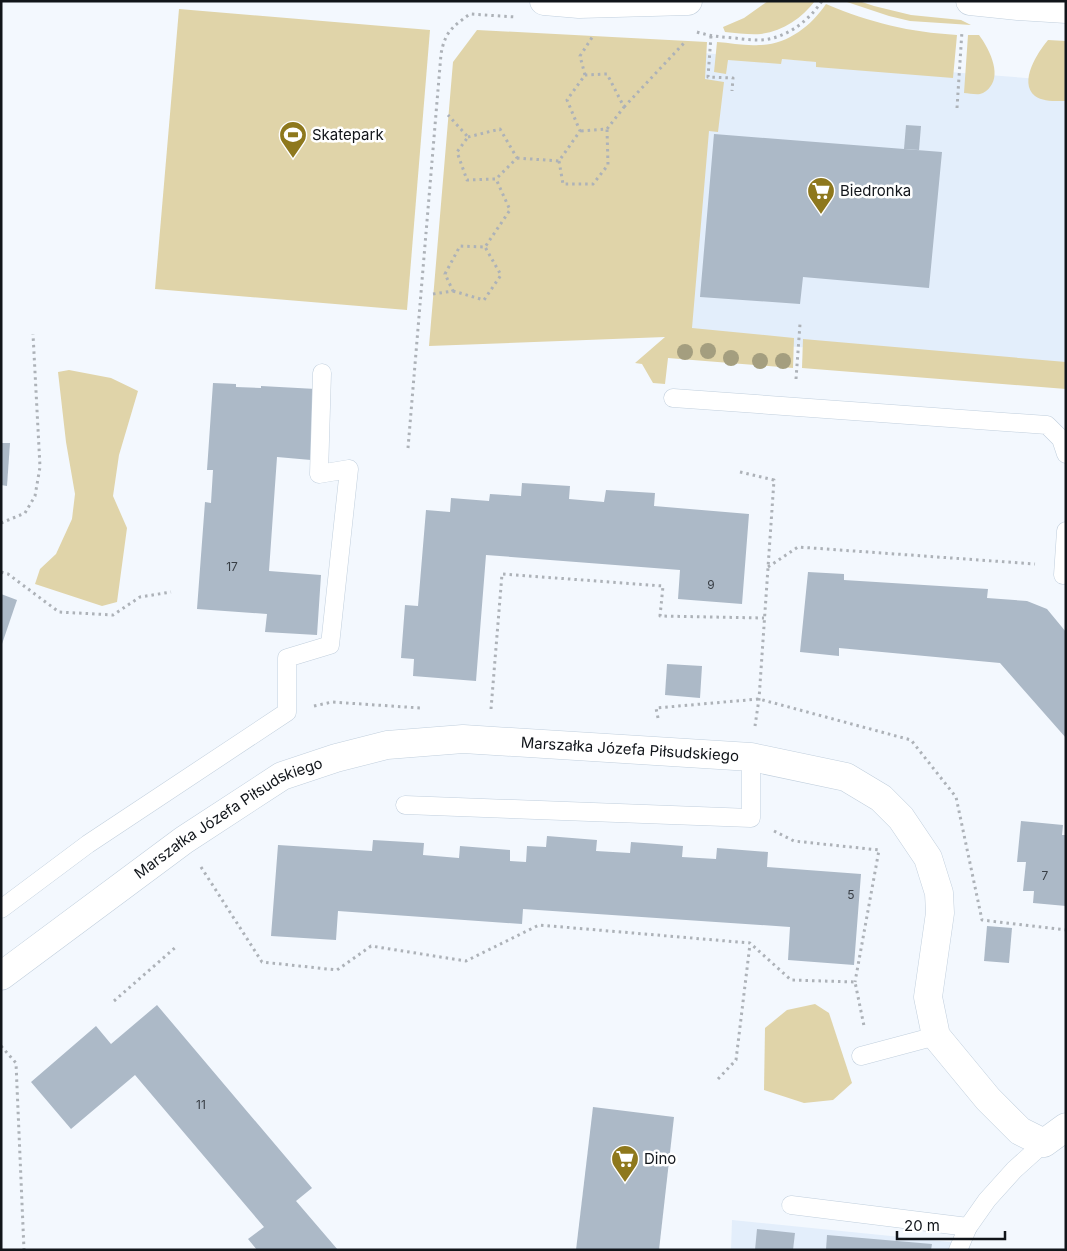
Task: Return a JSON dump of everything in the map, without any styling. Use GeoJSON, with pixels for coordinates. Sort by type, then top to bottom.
{"type":"FeatureCollection","features":[{"type":"Feature","properties":{"kind":"street"},"geometry":{"type":"LineString","coordinates":[[544,1],[579,4],[688,1]]}},
{"type":"Feature","properties":{"kind":"street"},"geometry":{"type":"LineString","coordinates":[[970,1],[1066,9]]}},
{"type":"Feature","properties":{"kind":"street","name":"Marszałka Józefa Piłsudskiego"},"geometry":{"type":"LineString","coordinates":[[1,976],[184,840],[282,776],[336,758],[387,745],[463,739],[751,756],[846,777],[881,798],[901,818],[928,858],[939,893],[940,913],[928,997],[936,1036],[988,1099],[1020,1131],[1044,1143]]}},
{"type":"Feature","properties":{"kind":"street"},"geometry":{"type":"LineString","coordinates":[[1044,1143],[1066,1127]]}},
{"type":"Feature","properties":{"kind":"lane"},"geometry":{"type":"LineString","coordinates":[[1,909],[88,844],[287,712],[287,658],[330,645],[349,469],[319,474],[322,373]]}},
{"type":"Feature","properties":{"kind":"lane"},"geometry":{"type":"LineString","coordinates":[[673,398],[1047,425],[1060,439],[1066,454]]}},
{"type":"Feature","properties":{"kind":"lane"},"geometry":{"type":"LineString","coordinates":[[1063,576],[1066,531]]}},
{"type":"Feature","properties":{"kind":"lane"},"geometry":{"type":"LineString","coordinates":[[405,805],[751,818],[751,756]]}},
{"type":"Feature","properties":{"kind":"lane"},"geometry":{"type":"LineString","coordinates":[[866,1055],[936,1036]]}},
{"type":"Feature","properties":{"kind":"lane"},"geometry":{"type":"LineString","coordinates":[[958,1250],[968,1227],[987,1200],[1014,1170],[1044,1143]]}},
{"type":"Feature","properties":{"kind":"lane"},"geometry":{"type":"LineString","coordinates":[[791,1205],[968,1227]]}},
{"type":"Feature","properties":{"kind":"path"},"geometry":{"type":"LineString","coordinates":[[696,32],[712,36],[760,40],[772,38],[795,28],[814,12],[822,2]]}},
{"type":"Feature","properties":{"kind":"path"},"geometry":{"type":"LineString","coordinates":[[408,448],[443,42],[449,31],[470,14],[516,17]]}},
{"type":"Feature","properties":{"kind":"path"},"geometry":{"type":"LineString","coordinates":[[957,108],[963,30]]}},
{"type":"Feature","properties":{"kind":"path"},"geometry":{"type":"LineString","coordinates":[[585,75],[580,56],[595,31]]}},
{"type":"Feature","properties":{"kind":"path"},"geometry":{"type":"LineString","coordinates":[[712,36],[708,77],[733,78],[732,91]]}},
{"type":"Feature","properties":{"kind":"path"},"geometry":{"type":"LineString","coordinates":[[580,131],[560,161],[563,184],[593,184],[608,165],[607,129],[624,107],[685,42]]}},
{"type":"Feature","properties":{"kind":"path"},"geometry":{"type":"LineString","coordinates":[[585,75],[607,74],[624,107]]}},
{"type":"Feature","properties":{"kind":"path"},"geometry":{"type":"LineString","coordinates":[[580,131],[567,100],[585,75]]}},
{"type":"Feature","properties":{"kind":"path"},"geometry":{"type":"LineString","coordinates":[[448,115],[468,137]]}},
{"type":"Feature","properties":{"kind":"path"},"geometry":{"type":"LineString","coordinates":[[580,131],[607,129]]}},
{"type":"Feature","properties":{"kind":"path"},"geometry":{"type":"LineString","coordinates":[[517,158],[500,130],[468,137],[457,152],[467,180],[496,179],[517,158],[560,161]]}},
{"type":"Feature","properties":{"kind":"path"},"geometry":{"type":"LineString","coordinates":[[485,248],[510,210],[496,179]]}},
{"type":"Feature","properties":{"kind":"path"},"geometry":{"type":"LineString","coordinates":[[453,291],[445,274],[460,246],[485,248]]}},
{"type":"Feature","properties":{"kind":"path"},"geometry":{"type":"LineString","coordinates":[[433,294],[453,291],[484,300],[501,275],[485,248]]}},
{"type":"Feature","properties":{"kind":"path"},"geometry":{"type":"LineString","coordinates":[[794,407],[800,324]]}},
{"type":"Feature","properties":{"kind":"path"},"geometry":{"type":"LineString","coordinates":[[1,523],[25,513],[35,496],[40,467],[33,334]]}},
{"type":"Feature","properties":{"kind":"path"},"geometry":{"type":"LineString","coordinates":[[740,472],[774,480],[759,699]]}},
{"type":"Feature","properties":{"kind":"path"},"geometry":{"type":"LineString","coordinates":[[768,568],[798,547],[1047,565],[1063,576]]}},
{"type":"Feature","properties":{"kind":"path"},"geometry":{"type":"LineString","coordinates":[[1,572],[8,574],[59,612],[113,615],[140,597],[171,592]]}},
{"type":"Feature","properties":{"kind":"path"},"geometry":{"type":"LineString","coordinates":[[491,712],[502,574],[663,586],[660,616],[764,618]]}},
{"type":"Feature","properties":{"kind":"path"},"geometry":{"type":"LineString","coordinates":[[751,818],[794,841],[879,850],[855,982],[866,1055]]}},
{"type":"Feature","properties":{"kind":"path"},"geometry":{"type":"LineString","coordinates":[[184,840],[262,962],[337,970],[371,946],[466,961],[539,925],[750,943],[791,980],[855,982]]}},
{"type":"Feature","properties":{"kind":"path"},"geometry":{"type":"LineString","coordinates":[[718,1079],[736,1060],[750,943]]}},
{"type":"Feature","properties":{"kind":"path"},"geometry":{"type":"LineString","coordinates":[[114,1001],[177,946]]}},
{"type":"Feature","properties":{"kind":"path"},"geometry":{"type":"LineString","coordinates":[[1,1046],[16,1063],[24,1250]]}},
{"type":"Feature","properties":{"kind":"shaded area"},"geometry":{"type":"Polygon","coordinates":[[[768,1],[815,1],[798,18],[777,30],[761,34],[725,32],[723,27],[744,18],[768,1]]]}},
{"type":"Feature","properties":{"kind":"shaded area"},"geometry":{"type":"Polygon","coordinates":[[[844,1],[859,1],[911,15],[961,20],[971,25],[910,21],[844,1]]]}},
{"type":"Feature","properties":{"kind":"shaded area"},"geometry":{"type":"Polygon","coordinates":[[[826,4],[890,26],[923,32],[957,35],[953,78],[816,67],[816,62],[782,59],[781,64],[728,60],[726,74],[714,72],[717,42],[754,45],[779,42],[806,27],[826,4]]]}},
{"type":"Feature","properties":{"kind":"shaded area","name":"Skatepark"},"geometry":{"type":"Polygon","coordinates":[[[179,9],[430,30],[407,310],[155,289],[179,9]]]}},
{"type":"Feature","properties":{"kind":"shaded area"},"geometry":{"type":"Polygon","coordinates":[[[477,30],[707,42],[705,79],[724,82],[718,132],[709,131],[692,328],[794,338],[793,368],[668,358],[665,384],[653,383],[642,364],[635,363],[665,337],[429,346],[453,62],[477,30]]]}},
{"type":"Feature","properties":{"kind":"shaded area"},"geometry":{"type":"Polygon","coordinates":[[[968,35],[979,35],[990,53],[994,68],[995,75],[993,81],[988,89],[980,94],[964,93],[968,35]]]}},
{"type":"Feature","properties":{"kind":"shaded area"},"geometry":{"type":"Polygon","coordinates":[[[1048,40],[1066,41],[1066,101],[1042,99],[1035,96],[1030,90],[1028,83],[1031,67],[1048,40]]]}},
{"type":"Feature","properties":{"kind":"shaded area"},"geometry":{"type":"Polygon","coordinates":[[[690,52],[1066,81],[1066,367],[666,337],[690,52]]]}},
{"type":"Feature","properties":{"kind":"shaded area"},"geometry":{"type":"Polygon","coordinates":[[[803,339],[1066,362],[1066,389],[802,368],[803,339]]]}},
{"type":"Feature","properties":{"kind":"shaded area"},"geometry":{"type":"Polygon","coordinates":[[[69,370],[111,378],[138,391],[119,455],[113,496],[127,528],[117,602],[102,606],[35,584],[40,569],[56,554],[72,519],[75,494],[66,442],[58,372],[69,370]]]}},
{"type":"Feature","properties":{"kind":"shaded area"},"geometry":{"type":"Polygon","coordinates":[[[815,1004],[829,1013],[852,1083],[833,1100],[804,1103],[764,1090],[765,1028],[787,1010],[815,1004]]]}},
{"type":"Feature","properties":{"kind":"shaded area"},"geometry":{"type":"Polygon","coordinates":[[[732,1220],[970,1244],[970,1250],[731,1250],[732,1220]]]}},
{"type":"Feature","properties":{"kind":"building"},"geometry":{"type":"Polygon","coordinates":[[[906,125],[921,126],[919,150],[904,149],[906,125]]]}},
{"type":"Feature","properties":{"kind":"building","name":"Biedronka"},"geometry":{"type":"Polygon","coordinates":[[[714,134],[942,152],[929,288],[803,277],[800,304],[700,297],[714,134]]]}},
{"type":"Feature","properties":{"kind":"building"},"geometry":{"type":"Polygon","coordinates":[[[213,383],[236,384],[236,387],[261,388],[261,386],[316,389],[311,460],[277,457],[269,571],[321,575],[317,635],[265,632],[267,614],[197,609],[205,502],[211,503],[213,470],[207,470],[213,383]]]}},
{"type":"Feature","properties":{"kind":"building"},"geometry":{"type":"Polygon","coordinates":[[[1,443],[10,443],[7,486],[1,485],[1,443]]]}},
{"type":"Feature","properties":{"kind":"building"},"geometry":{"type":"Polygon","coordinates":[[[522,483],[570,486],[569,499],[604,502],[606,490],[655,493],[654,506],[749,514],[742,604],[678,599],[680,570],[486,555],[476,681],[413,676],[414,659],[401,658],[405,605],[418,606],[426,510],[450,512],[451,498],[489,501],[490,494],[521,496],[522,483]]]}},
{"type":"Feature","properties":{"kind":"building"},"geometry":{"type":"Polygon","coordinates":[[[808,572],[844,574],[844,580],[988,589],[987,598],[1027,601],[1047,609],[1066,632],[1066,738],[1000,663],[839,648],[839,656],[800,652],[808,572]]]}},
{"type":"Feature","properties":{"kind":"building"},"geometry":{"type":"Polygon","coordinates":[[[1,594],[17,600],[2,644],[1,644],[1,594]]]}},
{"type":"Feature","properties":{"kind":"building"},"geometry":{"type":"Polygon","coordinates":[[[667,664],[702,666],[700,698],[665,695],[667,664]]]}},
{"type":"Feature","properties":{"kind":"building"},"geometry":{"type":"Polygon","coordinates":[[[1021,821],[1063,825],[1062,835],[1066,835],[1066,906],[1033,903],[1034,891],[1023,891],[1026,862],[1017,862],[1021,821]]]}},
{"type":"Feature","properties":{"kind":"building"},"geometry":{"type":"Polygon","coordinates":[[[547,836],[597,840],[596,851],[630,853],[631,842],[683,846],[682,857],[716,859],[717,848],[768,852],[767,867],[861,874],[854,965],[788,960],[790,927],[523,909],[522,924],[338,911],[336,940],[271,936],[278,845],[372,851],[373,840],[424,843],[423,855],[459,858],[460,846],[510,850],[510,861],[526,862],[527,846],[546,847],[547,836]]]}},
{"type":"Feature","properties":{"kind":"building"},"geometry":{"type":"Polygon","coordinates":[[[987,926],[1012,928],[1009,963],[984,961],[987,926]]]}},
{"type":"Feature","properties":{"kind":"building"},"geometry":{"type":"Polygon","coordinates":[[[157,1005],[312,1188],[296,1201],[338,1250],[257,1250],[248,1239],[264,1227],[135,1075],[71,1129],[31,1082],[96,1026],[111,1044],[157,1005]]]}},
{"type":"Feature","properties":{"kind":"building","name":"Dino"},"geometry":{"type":"Polygon","coordinates":[[[593,1107],[674,1117],[659,1250],[576,1250],[593,1107]]]}},
{"type":"Feature","properties":{"kind":"building"},"geometry":{"type":"Polygon","coordinates":[[[757,1229],[795,1233],[793,1250],[755,1250],[757,1229]]]}},
{"type":"Feature","properties":{"kind":"building"},"geometry":{"type":"Polygon","coordinates":[[[827,1235],[932,1244],[931,1250],[826,1250],[827,1235]]]}},
{"type":"Feature","properties":{"kind":"place","name":"Skatepark"},"geometry":{"type":"Point","coordinates":[293,159]}},
{"type":"Feature","properties":{"kind":"place","name":"Biedronka"},"geometry":{"type":"Point","coordinates":[821,215]}},
{"type":"Feature","properties":{"kind":"place","name":"Dino"},"geometry":{"type":"Point","coordinates":[625,1183]}}]}
